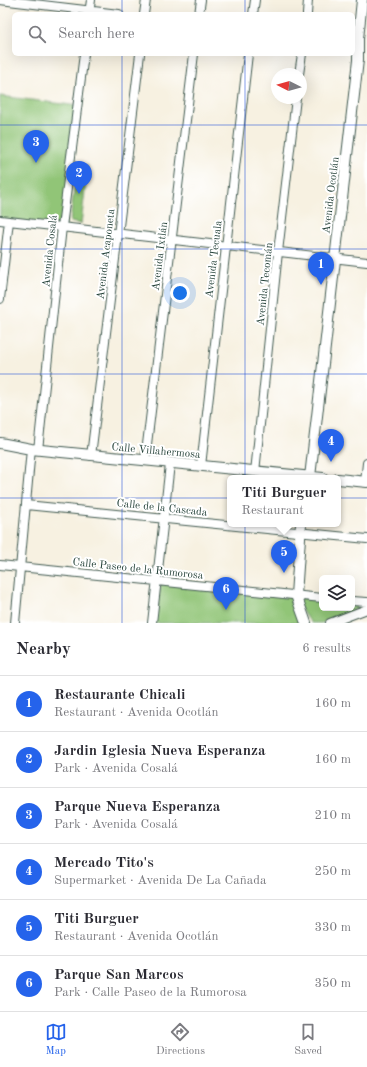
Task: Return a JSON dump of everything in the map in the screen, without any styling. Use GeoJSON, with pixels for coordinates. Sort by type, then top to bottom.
{"type":"FeatureCollection","features":[{"type":"Feature","properties":{"kind":"main road","name":"Avenida Ocotlán"},"geometry":{"type":"LineString","coordinates":[[308,475],[358,60],[358,39],[362,0]]}},
{"type":"Feature","properties":{"kind":"main road","name":"Avenida Ocotlán"},"geometry":{"type":"LineString","coordinates":[[358,39],[367,14]]}},
{"type":"Feature","properties":{"kind":"main road","name":"Calle Villahermosa"},"geometry":{"type":"LineString","coordinates":[[0,442],[34,450],[287,475]]}},
{"type":"Feature","properties":{"kind":"main road"},"geometry":{"type":"LineString","coordinates":[[341,479],[366,482]]}},
{"type":"Feature","properties":{"kind":"main road"},"geometry":{"type":"LineString","coordinates":[[300,528],[296,595],[306,623]]}},
{"type":"Feature","properties":{"kind":"street"},"geometry":{"type":"LineString","coordinates":[[0,0],[36,2],[89,12],[91,0]]}},
{"type":"Feature","properties":{"kind":"street"},"geometry":{"type":"LineString","coordinates":[[144,12],[146,0]]}},
{"type":"Feature","properties":{"kind":"street"},"geometry":{"type":"LineString","coordinates":[[199,12],[200,0]]}},
{"type":"Feature","properties":{"kind":"street"},"geometry":{"type":"LineString","coordinates":[[253,12],[255,0]]}},
{"type":"Feature","properties":{"kind":"street"},"geometry":{"type":"LineString","coordinates":[[306,12],[308,0]]}},
{"type":"Feature","properties":{"kind":"street","name":"Avenida Cosalá"},"geometry":{"type":"LineString","coordinates":[[15,623],[26,504],[84,56]]}},
{"type":"Feature","properties":{"kind":"street","name":"Avenida Acaponeta"},"geometry":{"type":"LineString","coordinates":[[91,456],[140,56]]}},
{"type":"Feature","properties":{"kind":"street","name":"Avenida Ixtlán"},"geometry":{"type":"LineString","coordinates":[[145,461],[194,56]]}},
{"type":"Feature","properties":{"kind":"street","name":"Avenida Tecuala"},"geometry":{"type":"LineString","coordinates":[[201,466],[248,56]]}},
{"type":"Feature","properties":{"kind":"street"},"geometry":{"type":"LineString","coordinates":[[300,68],[302,56]]}},
{"type":"Feature","properties":{"kind":"street","name":"Avenida Tecomán"},"geometry":{"type":"LineString","coordinates":[[255,472],[295,104]]}},
{"type":"Feature","properties":{"kind":"street"},"geometry":{"type":"LineString","coordinates":[[0,220],[119,232],[367,262]]}},
{"type":"Feature","properties":{"kind":"street"},"geometry":{"type":"LineString","coordinates":[[0,299],[9,221]]}},
{"type":"Feature","properties":{"kind":"street"},"geometry":{"type":"LineString","coordinates":[[366,482],[367,463]]}},
{"type":"Feature","properties":{"kind":"street"},"geometry":{"type":"LineString","coordinates":[[152,623],[170,464]]}},
{"type":"Feature","properties":{"kind":"street","name":"Calle de la Cascada"},"geometry":{"type":"LineString","coordinates":[[26,504],[164,518],[227,523]]}},
{"type":"Feature","properties":{"kind":"street","name":"Calle de la Cascada"},"geometry":{"type":"LineString","coordinates":[[286,527],[367,539]]}},
{"type":"Feature","properties":{"kind":"street","name":"Calle Paseo de la Rumorosa"},"geometry":{"type":"LineString","coordinates":[[0,565],[319,598]]}},
{"type":"Feature","properties":{"kind":"street"},"geometry":{"type":"LineString","coordinates":[[355,601],[367,602]]}},
{"type":"Feature","properties":{"kind":"street"},"geometry":{"type":"LineString","coordinates":[[330,623],[367,609]]}},
{"type":"Feature","properties":{"kind":"green space"},"geometry":{"type":"Polygon","coordinates":[[[0,96],[79,106],[65,227],[0,221],[0,96]]]}},
{"type":"Feature","properties":{"kind":"green space"},"geometry":{"type":"Polygon","coordinates":[[[77,166],[88,166],[81,224],[70,222],[77,166]]]}},
{"type":"Feature","properties":{"kind":"green space"},"geometry":{"type":"Polygon","coordinates":[[[161,583],[319,599],[319,611],[352,611],[322,623],[311,623],[292,597],[301,623],[154,623],[161,583]]]}},
{"type":"Feature","properties":{"kind":"green space"},"geometry":{"type":"Polygon","coordinates":[[[355,604],[365,606],[355,610],[355,604]]]}},
{"type":"Feature","properties":{"kind":"place","name":"Parque Nueva Esperanza"},"geometry":{"type":"Point","coordinates":[36,163]}},
{"type":"Feature","properties":{"kind":"place","name":"Jardin Iglesia Nueva Esperanza"},"geometry":{"type":"Point","coordinates":[79,194]}},
{"type":"Feature","properties":{"kind":"place","name":"Restaurante Chicali"},"geometry":{"type":"Point","coordinates":[321,285]}},
{"type":"Feature","properties":{"kind":"place","name":"Mercado Tito's"},"geometry":{"type":"Point","coordinates":[331,462]}},
{"type":"Feature","properties":{"kind":"place","name":"Titi Burguer"},"geometry":{"type":"Point","coordinates":[284,573]}},
{"type":"Feature","properties":{"kind":"place","name":"Parque San Marcos"},"geometry":{"type":"Point","coordinates":[226,610]}}]}
